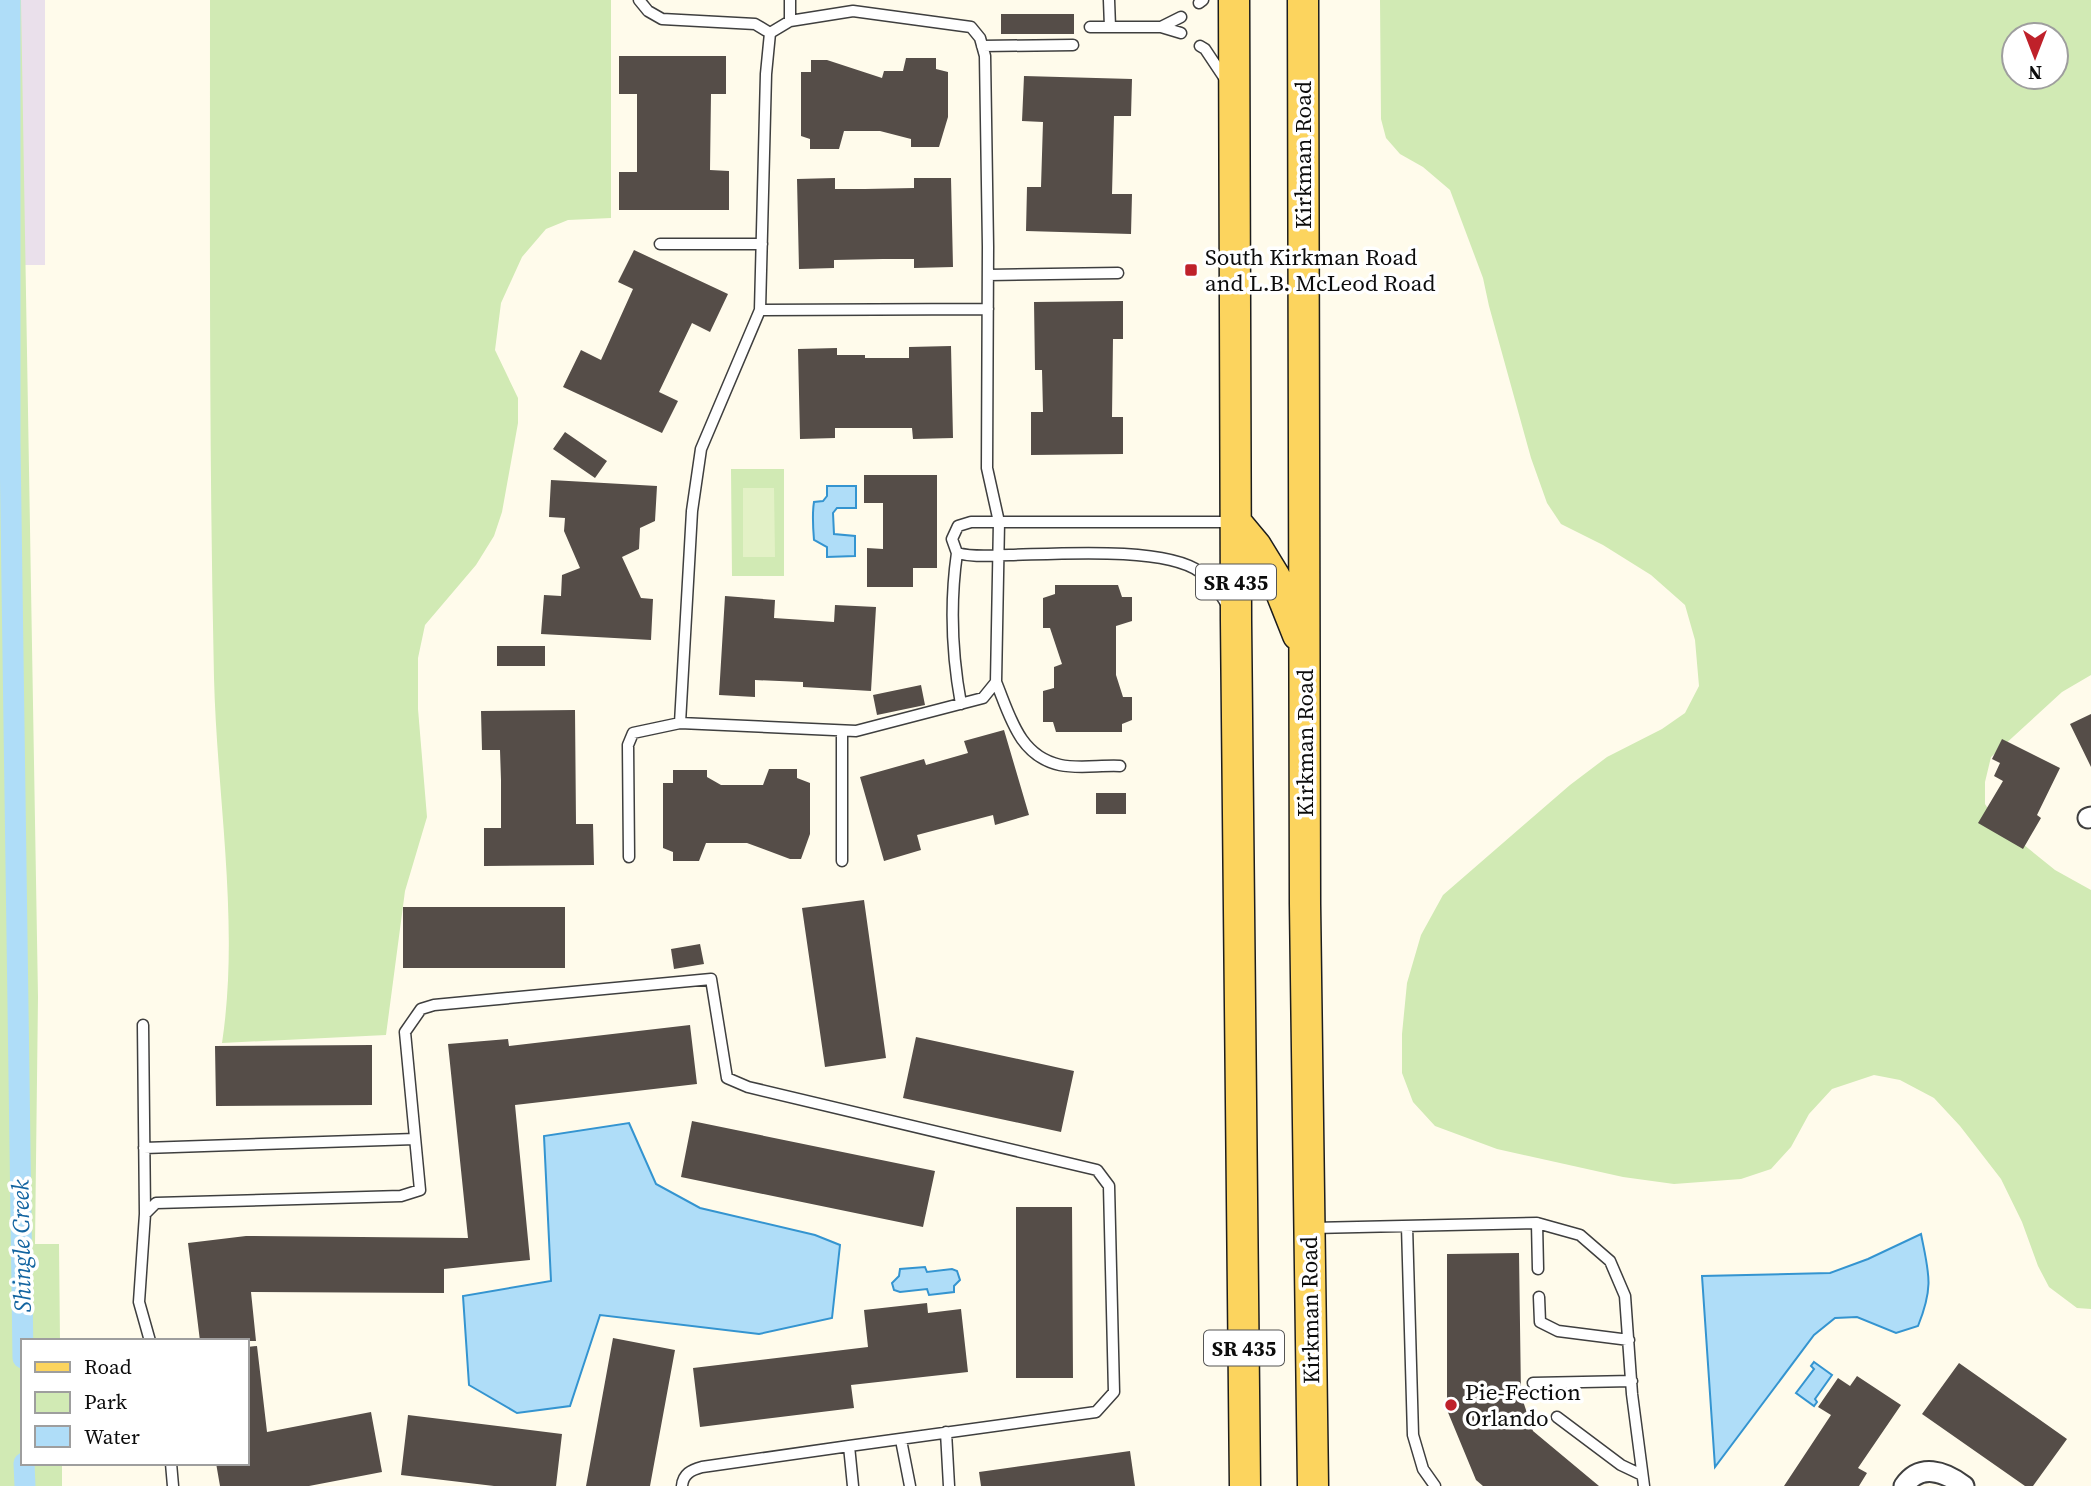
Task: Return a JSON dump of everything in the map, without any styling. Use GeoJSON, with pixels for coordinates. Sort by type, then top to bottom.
{"type":"FeatureCollection","features":[{"type":"Feature","properties":{"kind":"main road","name":"SR 435"},"geometry":{"type":"LineString","coordinates":[[1234,0],[1236,621],[1245,1486]]}},
{"type":"Feature","properties":{"kind":"main road","name":"Kirkman Road"},"geometry":{"type":"LineString","coordinates":[[1303,0],[1305,652],[1313,1486]]}},
{"type":"Feature","properties":{"kind":"main road"},"geometry":{"type":"LineString","coordinates":[[1236,522],[1256,546],[1275,577],[1305,652]]}},
{"type":"Feature","properties":{"kind":"street"},"geometry":{"type":"LineString","coordinates":[[1904,1486],[1909,1478],[1923,1471],[1942,1472],[1964,1486]]}},
{"type":"Feature","properties":{"kind":"lane"},"geometry":{"type":"LineString","coordinates":[[639,0],[648,11],[662,19],[755,24],[770,33]]}},
{"type":"Feature","properties":{"kind":"lane"},"geometry":{"type":"LineString","coordinates":[[790,0],[790,21]]}},
{"type":"Feature","properties":{"kind":"lane"},"geometry":{"type":"LineString","coordinates":[[1109,0],[1110,27]]}},
{"type":"Feature","properties":{"kind":"lane"},"geometry":{"type":"LineString","coordinates":[[770,33],[790,21],[853,12],[971,27],[980,38],[985,56],[987,468],[999,522],[996,682],[1018,736],[1032,753],[1060,765],[1120,766]]}},
{"type":"Feature","properties":{"kind":"lane"},"geometry":{"type":"LineString","coordinates":[[1161,27],[1181,17]]}},
{"type":"Feature","properties":{"kind":"lane"},"geometry":{"type":"LineString","coordinates":[[1090,27],[1161,27],[1181,33]]}},
{"type":"Feature","properties":{"kind":"lane"},"geometry":{"type":"LineString","coordinates":[[680,723],[692,511],[701,449],[760,310],[766,74],[770,33]]}},
{"type":"Feature","properties":{"kind":"lane"},"geometry":{"type":"LineString","coordinates":[[982,46],[1073,45]]}},
{"type":"Feature","properties":{"kind":"lane"},"geometry":{"type":"LineString","coordinates":[[1200,46],[1213,61],[1234,96]]}},
{"type":"Feature","properties":{"kind":"lane"},"geometry":{"type":"LineString","coordinates":[[660,244],[762,244]]}},
{"type":"Feature","properties":{"kind":"lane"},"geometry":{"type":"LineString","coordinates":[[988,275],[1118,273]]}},
{"type":"Feature","properties":{"kind":"lane"},"geometry":{"type":"LineString","coordinates":[[760,310],[988,309]]}},
{"type":"Feature","properties":{"kind":"lane"},"geometry":{"type":"LineString","coordinates":[[961,704],[955,660],[953,585],[957,553],[952,539],[958,526],[971,522],[1236,522]]}},
{"type":"Feature","properties":{"kind":"lane"},"geometry":{"type":"LineString","coordinates":[[957,553],[972,557],[1165,557],[1201,573],[1219,593],[1236,621]]}},
{"type":"Feature","properties":{"kind":"lane"},"geometry":{"type":"LineString","coordinates":[[629,857],[628,745],[634,733],[680,723],[856,731],[983,698],[996,682]]}},
{"type":"Feature","properties":{"kind":"lane"},"geometry":{"type":"LineString","coordinates":[[842,731],[842,861]]}},
{"type":"Feature","properties":{"kind":"lane"},"geometry":{"type":"LineString","coordinates":[[145,1214],[156,1203],[401,1196],[420,1190],[405,1032],[421,1009],[711,979],[727,1078],[748,1087],[1097,1170],[1109,1186],[1114,1392],[1096,1412],[702,1467],[691,1470],[682,1479],[682,1486]]}},
{"type":"Feature","properties":{"kind":"lane"},"geometry":{"type":"LineString","coordinates":[[143,1025],[145,1214],[139,1302],[149,1339]]}},
{"type":"Feature","properties":{"kind":"lane"},"geometry":{"type":"LineString","coordinates":[[144,1148],[415,1139]]}},
{"type":"Feature","properties":{"kind":"lane"},"geometry":{"type":"LineString","coordinates":[[1309,1228],[1537,1223],[1580,1235],[1610,1261],[1625,1296],[1644,1486]]}},
{"type":"Feature","properties":{"kind":"lane"},"geometry":{"type":"LineString","coordinates":[[1537,1223],[1538,1269]]}},
{"type":"Feature","properties":{"kind":"lane"},"geometry":{"type":"LineString","coordinates":[[1407,1226],[1412,1435],[1423,1469],[1434,1486]]}},
{"type":"Feature","properties":{"kind":"lane"},"geometry":{"type":"LineString","coordinates":[[1539,1297],[1541,1322],[1549,1327],[1558,1331],[1629,1340]]}},
{"type":"Feature","properties":{"kind":"lane"},"geometry":{"type":"LineString","coordinates":[[1533,1382],[1632,1381]]}},
{"type":"Feature","properties":{"kind":"lane"},"geometry":{"type":"LineString","coordinates":[[1557,1417],[1621,1465],[1642,1475]]}},
{"type":"Feature","properties":{"kind":"lane"},"geometry":{"type":"LineString","coordinates":[[946,1432],[949,1486]]}},
{"type":"Feature","properties":{"kind":"lane"},"geometry":{"type":"LineString","coordinates":[[901,1440],[910,1486]]}},
{"type":"Feature","properties":{"kind":"lane"},"geometry":{"type":"LineString","coordinates":[[849,1446],[853,1486]]}},
{"type":"Feature","properties":{"kind":"lane"},"geometry":{"type":"LineString","coordinates":[[170,1465],[173,1486]]}},
{"type":"Feature","properties":{"kind":"shaded area"},"geometry":{"type":"Polygon","coordinates":[[[0,0],[45,0],[45,265],[0,265],[0,0]]]}},
{"type":"Feature","properties":{"kind":"green space"},"geometry":{"type":"Polygon","coordinates":[[[0,0],[21,0],[38,997],[35,1244],[59,1244],[60,1339],[21,1339],[21,1465],[62,1465],[62,1486],[0,1486],[0,0]]]}},
{"type":"Feature","properties":{"kind":"green space"},"geometry":{"type":"Polygon","coordinates":[[[210,0],[611,0],[611,218],[568,220],[546,229],[522,257],[501,303],[495,350],[518,398],[518,423],[502,512],[494,536],[476,565],[425,625],[418,658],[418,709],[427,817],[405,891],[386,1035],[222,1043],[229,953],[214,678],[210,0]]]}},
{"type":"Feature","properties":{"kind":"green space"},"geometry":{"type":"Polygon","coordinates":[[[1380,0],[2091,0],[2091,675],[2062,692],[1991,757],[1985,782],[1985,804],[1998,824],[2055,870],[2091,890],[2091,1309],[2077,1308],[2049,1287],[2001,1179],[1960,1126],[1934,1098],[1900,1080],[1874,1075],[1832,1089],[1809,1114],[1791,1147],[1771,1169],[1741,1179],[1674,1184],[1623,1177],[1497,1149],[1435,1126],[1413,1102],[1402,1073],[1402,1034],[1407,983],[1421,935],[1443,895],[1570,785],[1607,757],[1662,729],[1685,713],[1699,686],[1695,640],[1685,605],[1651,575],[1603,545],[1561,524],[1547,503],[1531,458],[1483,278],[1450,190],[1423,167],[1400,154],[1386,138],[1381,119],[1380,0]]]}},
{"type":"Feature","properties":{"kind":"green space"},"geometry":{"type":"Polygon","coordinates":[[[731,469],[784,469],[784,576],[732,576],[731,469]]]}},
{"type":"Feature","properties":{"kind":"green space"},"geometry":{"type":"Polygon","coordinates":[[[743,488],[774,488],[775,557],[743,557],[743,488]]]}},
{"type":"Feature","properties":{"kind":"water"},"geometry":{"type":"Polygon","coordinates":[[[827,486],[856,486],[856,508],[837,508],[833,513],[834,534],[855,536],[855,556],[827,557],[827,547],[814,540],[814,502],[823,501],[827,496],[827,486]]]}},
{"type":"Feature","properties":{"kind":"water"},"geometry":{"type":"Polygon","coordinates":[[[629,1123],[656,1184],[700,1208],[815,1235],[840,1245],[832,1318],[759,1334],[600,1315],[570,1406],[517,1413],[469,1385],[463,1296],[551,1281],[544,1136],[629,1123]]]}},
{"type":"Feature","properties":{"kind":"water"},"geometry":{"type":"Polygon","coordinates":[[[1921,1234],[1928,1290],[1918,1326],[1896,1333],[1857,1317],[1835,1318],[1814,1335],[1715,1467],[1702,1276],[1830,1273],[1868,1259],[1921,1234]]]}},
{"type":"Feature","properties":{"kind":"water"},"geometry":{"type":"Polygon","coordinates":[[[925,1267],[927,1272],[952,1269],[957,1271],[960,1280],[954,1286],[954,1292],[929,1295],[927,1289],[900,1292],[894,1290],[892,1283],[899,1276],[900,1269],[925,1267]]]}},
{"type":"Feature","properties":{"kind":"water"},"geometry":{"type":"Polygon","coordinates":[[[1814,1362],[1832,1375],[1815,1399],[1817,1402],[1814,1406],[1796,1393],[1814,1369],[1811,1366],[1814,1362]]]}},
{"type":"Feature","properties":{"kind":"building"},"geometry":{"type":"Polygon","coordinates":[[[1001,14],[1074,14],[1074,34],[1001,34],[1001,14]]]}},
{"type":"Feature","properties":{"kind":"building"},"geometry":{"type":"Polygon","coordinates":[[[619,56],[726,56],[726,94],[711,94],[710,170],[729,171],[729,210],[619,210],[619,172],[637,172],[637,94],[619,94],[619,56]]]}},
{"type":"Feature","properties":{"kind":"building"},"geometry":{"type":"Polygon","coordinates":[[[906,58],[936,58],[936,69],[948,72],[948,117],[939,147],[911,147],[911,139],[880,131],[844,131],[839,149],[810,149],[810,139],[801,136],[801,72],[811,72],[811,60],[827,60],[882,78],[884,71],[903,71],[906,58]]]}},
{"type":"Feature","properties":{"kind":"building"},"geometry":{"type":"Polygon","coordinates":[[[1024,76],[1132,79],[1131,116],[1114,116],[1112,194],[1132,194],[1131,234],[1026,231],[1027,187],[1041,187],[1043,122],[1022,121],[1024,76]]]}},
{"type":"Feature","properties":{"kind":"building"},"geometry":{"type":"Polygon","coordinates":[[[835,178],[835,189],[865,189],[914,188],[914,178],[951,178],[953,267],[914,268],[914,259],[883,259],[834,260],[834,268],[799,269],[797,179],[835,178]]]}},
{"type":"Feature","properties":{"kind":"building"},"geometry":{"type":"Polygon","coordinates":[[[634,250],[728,294],[710,332],[692,323],[659,392],[678,401],[662,433],[563,387],[581,350],[601,360],[633,289],[618,282],[634,250]]]}},
{"type":"Feature","properties":{"kind":"building"},"geometry":{"type":"Polygon","coordinates":[[[1123,301],[1123,339],[1113,339],[1112,417],[1123,417],[1123,454],[1031,455],[1031,412],[1043,412],[1042,370],[1035,370],[1034,302],[1123,301]]]}},
{"type":"Feature","properties":{"kind":"building"},"geometry":{"type":"Polygon","coordinates":[[[951,346],[953,438],[913,439],[912,428],[835,428],[835,438],[800,439],[798,349],[837,348],[837,355],[909,358],[909,347],[951,346]]]}},
{"type":"Feature","properties":{"kind":"building"},"geometry":{"type":"Polygon","coordinates":[[[565,432],[607,461],[595,478],[553,449],[565,432]]]}},
{"type":"Feature","properties":{"kind":"building"},"geometry":{"type":"Polygon","coordinates":[[[864,475],[937,475],[937,568],[913,568],[913,587],[867,587],[867,548],[883,549],[883,503],[864,503],[864,475]]]}},
{"type":"Feature","properties":{"kind":"building"},"geometry":{"type":"Polygon","coordinates":[[[551,480],[657,486],[655,521],[640,528],[639,549],[622,557],[641,598],[653,599],[651,640],[541,634],[544,595],[561,596],[562,575],[580,568],[564,531],[565,518],[549,517],[551,480]]]}},
{"type":"Feature","properties":{"kind":"building"},"geometry":{"type":"Polygon","coordinates":[[[1055,585],[1118,585],[1122,597],[1132,597],[1132,621],[1116,626],[1116,675],[1123,697],[1132,697],[1132,720],[1122,724],[1122,732],[1056,732],[1053,722],[1043,722],[1043,691],[1054,688],[1054,667],[1062,664],[1050,628],[1043,628],[1043,598],[1055,594],[1055,585]]]}},
{"type":"Feature","properties":{"kind":"building"},"geometry":{"type":"Polygon","coordinates":[[[725,596],[775,600],[774,618],[834,622],[835,605],[876,607],[871,691],[803,687],[803,682],[755,680],[755,697],[719,695],[725,596]]]}},
{"type":"Feature","properties":{"kind":"building"},"geometry":{"type":"Polygon","coordinates":[[[497,646],[545,646],[545,666],[497,666],[497,646]]]}},
{"type":"Feature","properties":{"kind":"building"},"geometry":{"type":"Polygon","coordinates":[[[921,685],[925,705],[877,715],[873,695],[921,685]]]}},
{"type":"Feature","properties":{"kind":"building"},"geometry":{"type":"Polygon","coordinates":[[[575,710],[576,824],[593,824],[594,865],[484,866],[484,828],[501,828],[501,780],[500,750],[482,750],[481,711],[575,710]]]}},
{"type":"Feature","properties":{"kind":"building"},"geometry":{"type":"Polygon","coordinates":[[[2091,714],[2091,767],[2070,724],[2091,714]]]}},
{"type":"Feature","properties":{"kind":"building"},"geometry":{"type":"Polygon","coordinates":[[[1004,730],[1029,815],[995,825],[993,815],[917,835],[921,850],[884,861],[860,777],[924,759],[926,765],[968,753],[964,741],[1004,730]]]}},
{"type":"Feature","properties":{"kind":"building"},"geometry":{"type":"Polygon","coordinates":[[[2002,739],[2060,768],[2037,815],[2041,818],[2023,849],[1978,823],[2003,781],[1994,776],[2000,763],[1992,759],[2002,739]]]}},
{"type":"Feature","properties":{"kind":"building"},"geometry":{"type":"Polygon","coordinates":[[[769,769],[797,769],[797,778],[810,783],[810,834],[801,859],[790,859],[747,843],[706,843],[699,861],[673,861],[673,852],[663,848],[663,783],[673,783],[673,770],[707,770],[707,777],[721,785],[763,785],[769,769]]]}},
{"type":"Feature","properties":{"kind":"building"},"geometry":{"type":"Polygon","coordinates":[[[1096,793],[1126,793],[1126,814],[1096,814],[1096,793]]]}},
{"type":"Feature","properties":{"kind":"building"},"geometry":{"type":"Polygon","coordinates":[[[864,900],[886,1058],[825,1067],[802,908],[864,900]]]}},
{"type":"Feature","properties":{"kind":"building"},"geometry":{"type":"Polygon","coordinates":[[[403,907],[565,907],[565,968],[403,968],[403,907]]]}},
{"type":"Feature","properties":{"kind":"building"},"geometry":{"type":"Polygon","coordinates":[[[700,944],[704,964],[674,969],[671,949],[700,944]]]}},
{"type":"Feature","properties":{"kind":"building"},"geometry":{"type":"Polygon","coordinates":[[[690,1025],[697,1084],[515,1105],[530,1260],[444,1269],[444,1293],[251,1292],[256,1341],[200,1339],[188,1243],[246,1236],[468,1238],[448,1044],[508,1039],[509,1046],[690,1025]]]}},
{"type":"Feature","properties":{"kind":"building"},"geometry":{"type":"Polygon","coordinates":[[[916,1037],[1074,1071],[1061,1132],[903,1098],[916,1037]]]}},
{"type":"Feature","properties":{"kind":"building"},"geometry":{"type":"Polygon","coordinates":[[[372,1045],[372,1105],[216,1106],[215,1046],[372,1045]]]}},
{"type":"Feature","properties":{"kind":"building"},"geometry":{"type":"Polygon","coordinates":[[[692,1121],[935,1171],[923,1227],[681,1177],[692,1121]]]}},
{"type":"Feature","properties":{"kind":"building"},"geometry":{"type":"Polygon","coordinates":[[[1016,1207],[1072,1207],[1073,1378],[1016,1378],[1016,1207]]]}},
{"type":"Feature","properties":{"kind":"building"},"geometry":{"type":"Polygon","coordinates":[[[1519,1253],[1521,1395],[1533,1431],[1599,1486],[1483,1486],[1476,1480],[1447,1410],[1447,1254],[1519,1253]]]}},
{"type":"Feature","properties":{"kind":"building"},"geometry":{"type":"Polygon","coordinates":[[[927,1303],[928,1313],[961,1309],[968,1372],[851,1385],[854,1408],[700,1427],[693,1368],[868,1347],[864,1310],[927,1303]]]}},
{"type":"Feature","properties":{"kind":"building"},"geometry":{"type":"Polygon","coordinates":[[[613,1338],[675,1350],[650,1486],[586,1486],[613,1338]]]}},
{"type":"Feature","properties":{"kind":"building"},"geometry":{"type":"Polygon","coordinates":[[[257,1346],[267,1432],[371,1412],[382,1472],[309,1486],[220,1486],[216,1465],[248,1465],[248,1347],[257,1346]]]}},
{"type":"Feature","properties":{"kind":"building"},"geometry":{"type":"Polygon","coordinates":[[[1959,1363],[2067,1439],[2033,1486],[2025,1486],[1922,1414],[1959,1363]]]}},
{"type":"Feature","properties":{"kind":"building"},"geometry":{"type":"Polygon","coordinates":[[[1857,1376],[1901,1405],[1858,1468],[1867,1473],[1859,1486],[1784,1486],[1831,1415],[1818,1407],[1838,1378],[1850,1386],[1857,1376]]]}},
{"type":"Feature","properties":{"kind":"building"},"geometry":{"type":"Polygon","coordinates":[[[408,1415],[562,1434],[556,1486],[494,1486],[401,1475],[408,1415]]]}},
{"type":"Feature","properties":{"kind":"building"},"geometry":{"type":"Polygon","coordinates":[[[1130,1451],[1135,1486],[981,1486],[979,1472],[1130,1451]]]}},
{"type":"Feature","properties":{"kind":"waterway","name":"Shingle Creek"},"geometry":{"type":"LineString","coordinates":[[10,0],[10,443],[23,1339]]}},
{"type":"Feature","properties":{"kind":"waterway","name":"Shingle Creek"},"geometry":{"type":"LineString","coordinates":[[24,1465],[25,1486]]}},
{"type":"Feature","properties":{"kind":"place","name":"South Kirkman Road and L.B. McLeod Road"},"geometry":{"type":"Point","coordinates":[1191,270]}},
{"type":"Feature","properties":{"kind":"place","name":"Pie-Fection Orlando"},"geometry":{"type":"Point","coordinates":[1451,1405]}}]}
